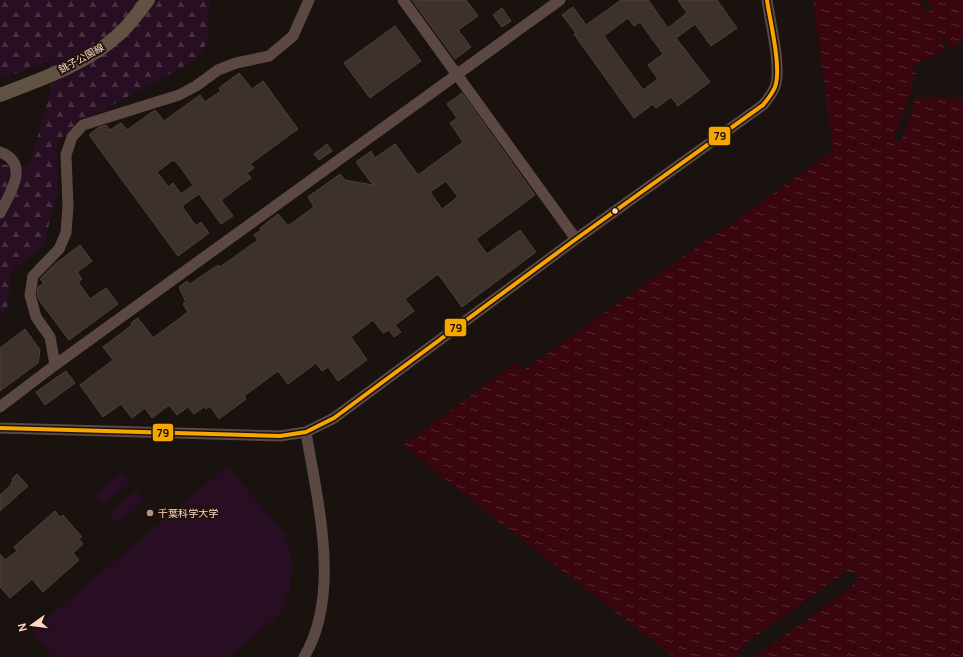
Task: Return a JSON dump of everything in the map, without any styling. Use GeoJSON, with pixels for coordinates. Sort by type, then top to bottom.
{"type":"FeatureCollection","features":[{"type":"Feature","properties":{"kind":"main road","name":"銚子公園線"},"geometry":{"type":"LineString","coordinates":[[0,94],[42,79],[76,63],[101,48],[118,36],[148,0]]}},
{"type":"Feature","properties":{"kind":"street"},"geometry":{"type":"LineString","coordinates":[[55,365],[50,338],[36,317],[30,296],[33,276],[59,249],[66,233],[68,206],[66,155],[72,137],[83,125],[179,95],[196,86],[218,70],[236,63],[269,56],[293,36],[309,0]]}},
{"type":"Feature","properties":{"kind":"street"},"geometry":{"type":"LineString","coordinates":[[403,0],[576,239]]}},
{"type":"Feature","properties":{"kind":"street"},"geometry":{"type":"LineString","coordinates":[[0,407],[55,365],[560,0]]}},
{"type":"Feature","properties":{"kind":"street"},"geometry":{"type":"LineString","coordinates":[[0,428],[280,436],[306,432],[334,418],[576,239],[763,105],[771,96],[775,86],[777,70],[767,0]]}},
{"type":"Feature","properties":{"kind":"street"},"geometry":{"type":"LineString","coordinates":[[0,152],[7,154],[14,162],[16,170],[16,179],[0,213]]}},
{"type":"Feature","properties":{"kind":"street"},"geometry":{"type":"LineString","coordinates":[[304,657],[309,649],[322,607],[325,562],[306,432]]}},
{"type":"Feature","properties":{"kind":"green space"},"geometry":{"type":"Polygon","coordinates":[[[0,0],[210,0],[207,42],[198,59],[84,120],[56,142],[58,191],[43,246],[11,272],[8,305],[0,317],[0,164],[29,167],[51,89],[51,60],[0,79],[0,0]]]}},
{"type":"Feature","properties":{"kind":"green space"},"geometry":{"type":"Polygon","coordinates":[[[227,466],[285,534],[291,553],[292,573],[289,591],[279,615],[229,657],[52,657],[32,631],[227,466]]]}},
{"type":"Feature","properties":{"kind":"green space"},"geometry":{"type":"Polygon","coordinates":[[[122,472],[131,482],[104,505],[95,495],[122,472]]]}},
{"type":"Feature","properties":{"kind":"green space"},"geometry":{"type":"Polygon","coordinates":[[[136,490],[145,500],[118,524],[109,514],[136,490]]]}},
{"type":"Feature","properties":{"kind":"water"},"geometry":{"type":"Polygon","coordinates":[[[813,0],[919,0],[926,13],[932,10],[927,0],[963,0],[963,42],[951,48],[944,36],[940,39],[946,50],[912,66],[916,74],[894,140],[901,142],[916,97],[963,99],[963,657],[673,657],[495,519],[403,445],[516,362],[522,371],[833,151],[813,0]]]}},
{"type":"Feature","properties":{"kind":"pier"},"geometry":{"type":"Polygon","coordinates":[[[846,572],[859,573],[851,588],[754,657],[738,657],[742,646],[846,572]]]}},
{"type":"Feature","properties":{"kind":"building"},"geometry":{"type":"Polygon","coordinates":[[[412,0],[466,0],[478,16],[458,30],[471,47],[455,59],[412,0]]]}},
{"type":"Feature","properties":{"kind":"building"},"geometry":{"type":"Polygon","coordinates":[[[621,0],[648,0],[668,28],[687,13],[678,0],[717,0],[737,28],[711,46],[695,24],[676,38],[710,82],[678,106],[671,97],[656,108],[653,104],[634,118],[562,15],[573,7],[586,25],[621,0]],[[628,18],[604,36],[643,90],[658,79],[648,65],[663,54],[640,22],[634,26],[628,18]]]}},
{"type":"Feature","properties":{"kind":"building"},"geometry":{"type":"Polygon","coordinates":[[[502,8],[511,21],[502,27],[493,15],[502,8]]]}},
{"type":"Feature","properties":{"kind":"building"},"geometry":{"type":"Polygon","coordinates":[[[395,26],[421,61],[370,98],[344,63],[395,26]]]}},
{"type":"Feature","properties":{"kind":"building"},"geometry":{"type":"Polygon","coordinates":[[[239,73],[252,89],[263,81],[298,129],[250,164],[254,168],[247,173],[251,178],[221,200],[233,216],[221,224],[199,194],[182,206],[196,226],[201,222],[209,233],[178,256],[89,135],[99,127],[106,125],[110,130],[121,123],[127,130],[155,110],[164,121],[200,95],[205,102],[221,91],[219,88],[239,73]],[[173,160],[157,172],[168,187],[173,183],[181,194],[193,185],[178,164],[173,160]]]}},
{"type":"Feature","properties":{"kind":"building"},"geometry":{"type":"Polygon","coordinates":[[[462,93],[535,195],[476,239],[487,254],[520,230],[536,252],[462,307],[438,274],[405,299],[414,311],[395,325],[401,332],[394,337],[389,330],[383,333],[373,320],[351,337],[367,360],[338,381],[328,367],[322,371],[316,363],[288,384],[278,371],[244,396],[246,399],[219,419],[210,406],[206,409],[204,407],[194,414],[188,407],[177,415],[169,405],[152,418],[145,408],[132,418],[121,404],[103,417],[80,385],[113,360],[103,347],[132,325],[131,323],[138,318],[153,338],[188,312],[183,304],[186,302],[179,287],[187,281],[190,284],[218,265],[220,267],[258,240],[254,235],[261,230],[260,228],[278,214],[288,226],[314,207],[308,197],[340,174],[345,180],[373,185],[356,162],[371,151],[375,158],[395,144],[418,175],[463,142],[450,123],[457,118],[447,104],[462,93]],[[446,181],[430,192],[442,209],[458,197],[446,181]]]}},
{"type":"Feature","properties":{"kind":"building"},"geometry":{"type":"Polygon","coordinates":[[[327,144],[332,151],[319,160],[314,154],[327,144]]]}},
{"type":"Feature","properties":{"kind":"building"},"geometry":{"type":"Polygon","coordinates":[[[80,245],[92,261],[77,272],[82,279],[78,282],[90,299],[106,288],[118,304],[69,340],[39,300],[37,295],[38,287],[44,283],[40,279],[55,264],[80,245]]]}},
{"type":"Feature","properties":{"kind":"building"},"geometry":{"type":"Polygon","coordinates":[[[25,329],[40,350],[38,363],[0,391],[0,348],[25,329]]]}},
{"type":"Feature","properties":{"kind":"building"},"geometry":{"type":"Polygon","coordinates":[[[66,371],[75,383],[45,405],[36,392],[66,371]]]}},
{"type":"Feature","properties":{"kind":"building"},"geometry":{"type":"Polygon","coordinates":[[[17,474],[28,486],[0,511],[0,495],[12,484],[12,479],[17,474]]]}},
{"type":"Feature","properties":{"kind":"building"},"geometry":{"type":"Polygon","coordinates":[[[55,511],[60,517],[63,515],[82,537],[79,539],[83,544],[73,553],[79,560],[43,592],[32,579],[10,598],[0,587],[0,554],[5,560],[17,551],[14,547],[55,511]]]}},
{"type":"Feature","properties":{"kind":"transit line","name":"79"},"geometry":{"type":"LineString","coordinates":[[0,428],[280,436],[306,432],[334,418],[576,239],[763,105],[774,90],[777,79],[775,45],[767,0]]}},
{"type":"Feature","properties":{"kind":"place","name":"千葉科学大学"},"geometry":{"type":"Point","coordinates":[150,513]}}]}
